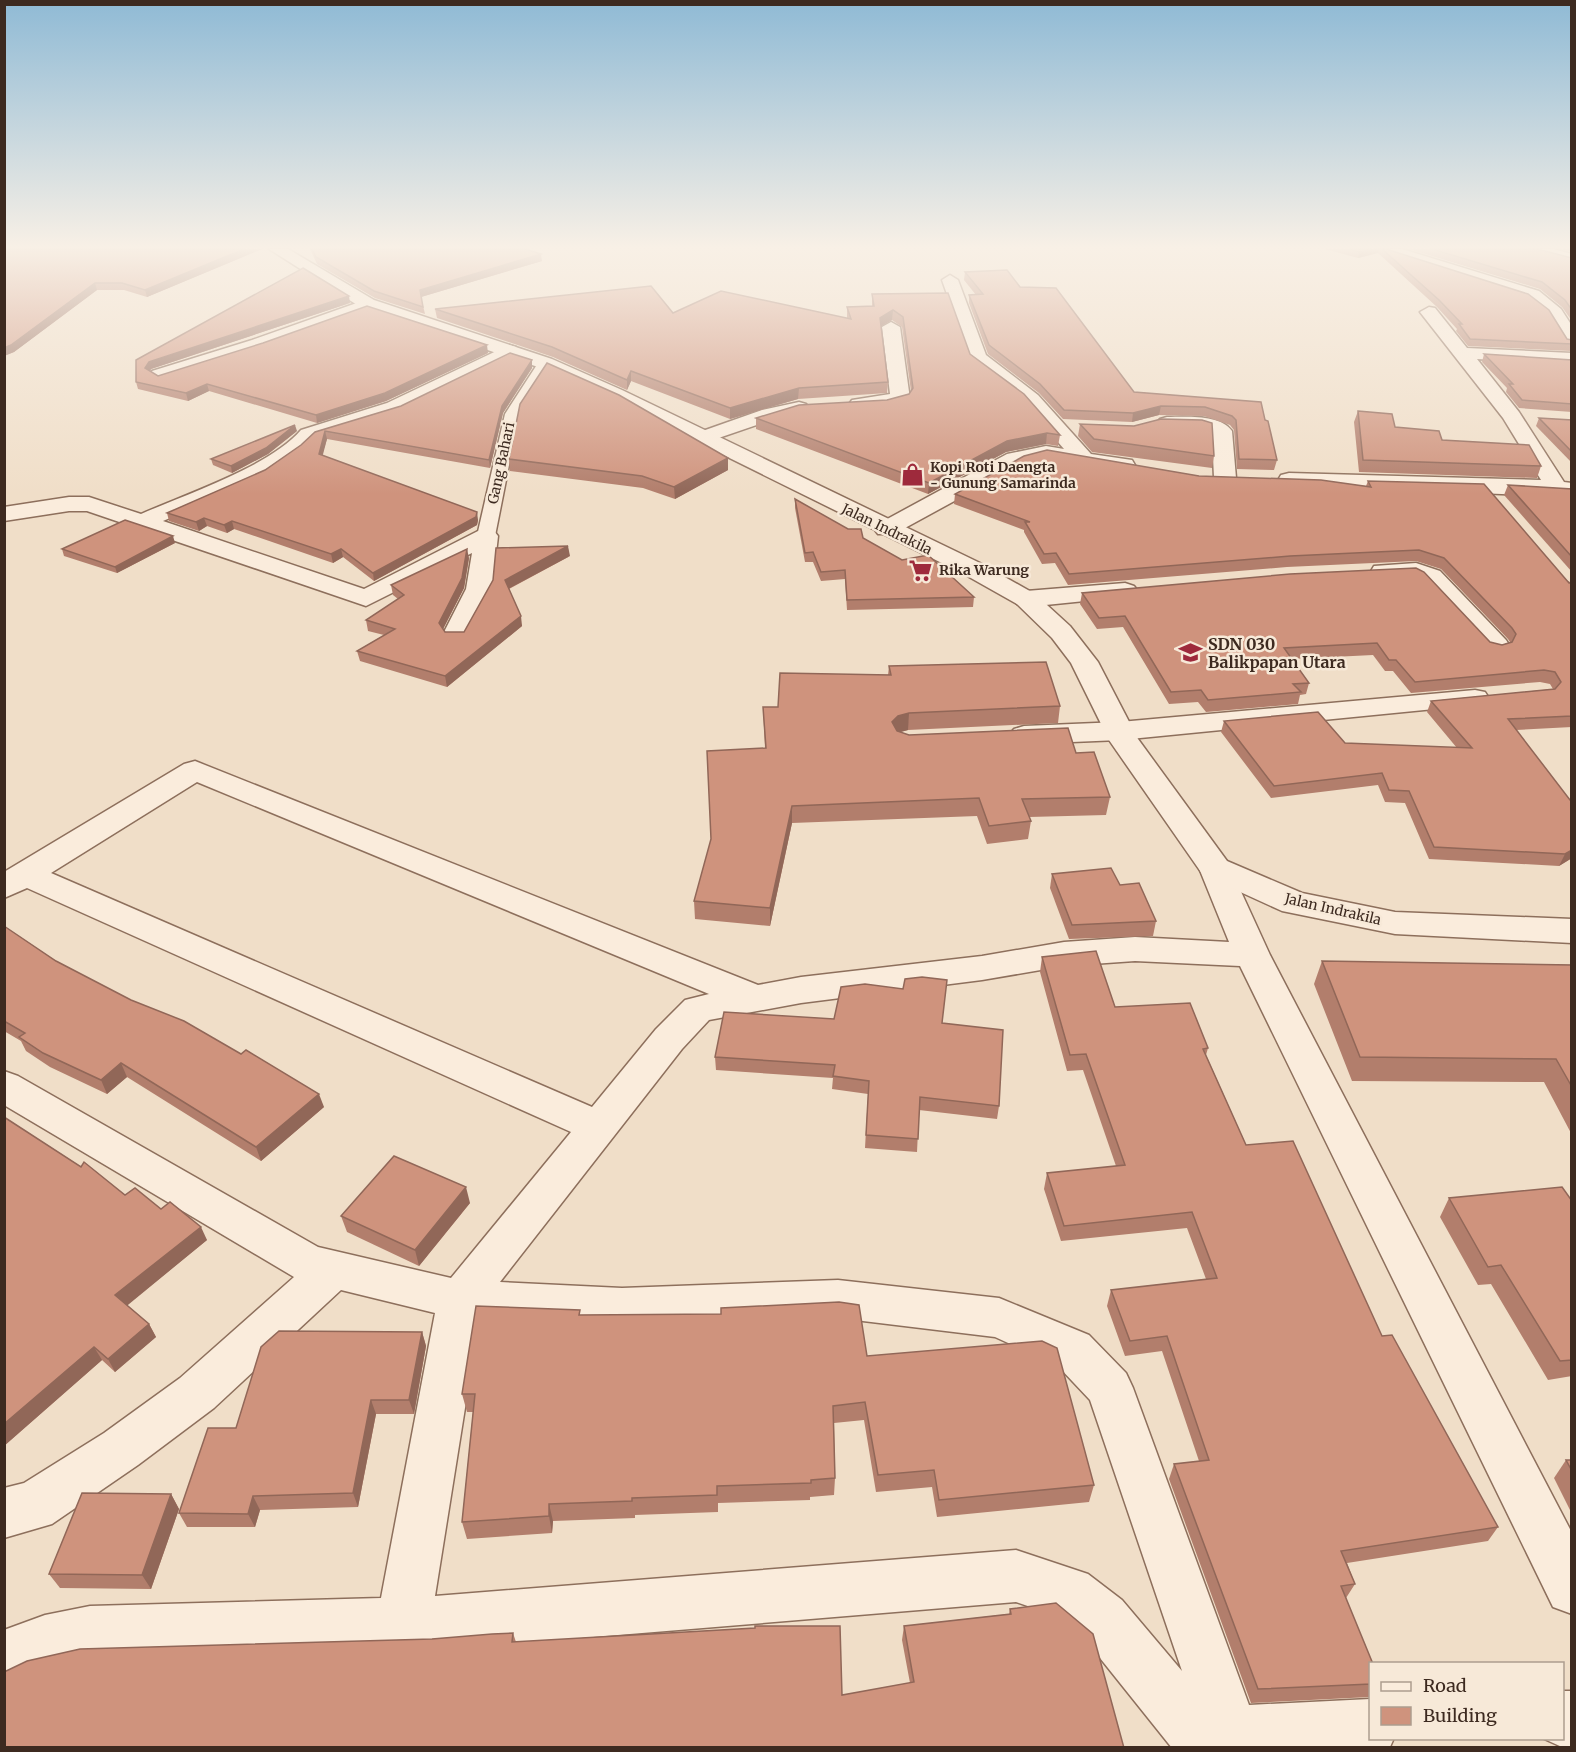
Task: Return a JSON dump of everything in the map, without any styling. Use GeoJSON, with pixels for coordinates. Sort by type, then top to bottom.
{"type":"FeatureCollection","features":[{"type":"Feature","properties":{"kind":"street"},"geometry":{"type":"LineString","coordinates":[[159,375],[294,331]]}},
{"type":"Feature","properties":{"kind":"street","name":"Jalan Indrakila"},"geometry":{"type":"LineString","coordinates":[[448,331],[546,363],[615,394],[886,529],[970,568],[1026,600],[1061,632],[1084,662],[1120,731],[1215,868],[1294,903],[1395,922],[1572,931]]}},
{"type":"Feature","properties":{"kind":"street"},"geometry":{"type":"LineString","coordinates":[[701,438],[769,414],[829,405],[900,399],[891,331]]}},
{"type":"Feature","properties":{"kind":"street"},"geometry":{"type":"LineString","coordinates":[[968,331],[978,358],[1031,399],[1084,459]]}},
{"type":"Feature","properties":{"kind":"street"},"geometry":{"type":"LineString","coordinates":[[1444,331],[1512,417],[1564,489]]}},
{"type":"Feature","properties":{"kind":"street"},"geometry":{"type":"LineString","coordinates":[[142,522],[281,458],[303,444],[308,434],[394,407],[509,351]]}},
{"type":"Feature","properties":{"kind":"street"},"geometry":{"type":"LineString","coordinates":[[1461,353],[1572,359]]}},
{"type":"Feature","properties":{"kind":"street"},"geometry":{"type":"LineString","coordinates":[[1512,417],[1536,418]]}},
{"type":"Feature","properties":{"kind":"street"},"geometry":{"type":"LineString","coordinates":[[1149,425],[1203,424],[1217,427],[1222,431],[1215,478],[1248,479]]}},
{"type":"Feature","properties":{"kind":"street"},"geometry":{"type":"LineString","coordinates":[[1056,428],[1088,429]]}},
{"type":"Feature","properties":{"kind":"street"},"geometry":{"type":"LineString","coordinates":[[886,529],[1015,459],[1046,452],[1140,468]]}},
{"type":"Feature","properties":{"kind":"street"},"geometry":{"type":"LineString","coordinates":[[1272,479],[1564,489]]}},
{"type":"Feature","properties":{"kind":"street"},"geometry":{"type":"LineString","coordinates":[[4,514],[69,504],[89,504],[366,598],[486,536]]}},
{"type":"Feature","properties":{"kind":"street"},"geometry":{"type":"LineString","coordinates":[[456,634],[479,589],[486,536]]}},
{"type":"Feature","properties":{"kind":"street"},"geometry":{"type":"LineString","coordinates":[[1355,572],[1407,569],[1431,576],[1497,646]]}},
{"type":"Feature","properties":{"kind":"street"},"geometry":{"type":"LineString","coordinates":[[1026,600],[1144,589]]}},
{"type":"Feature","properties":{"kind":"street"},"geometry":{"type":"LineString","coordinates":[[1002,736],[1120,731],[1504,695]]}},
{"type":"Feature","properties":{"kind":"street"},"geometry":{"type":"LineString","coordinates":[[15,880],[195,770],[754,998]]}},
{"type":"Feature","properties":{"kind":"street"},"geometry":{"type":"LineString","coordinates":[[1215,868],[1252,955],[1572,1588]]}},
{"type":"Feature","properties":{"kind":"street"},"geometry":{"type":"LineString","coordinates":[[15,880],[599,1127]]}},
{"type":"Feature","properties":{"kind":"street"},"geometry":{"type":"LineString","coordinates":[[403,1624],[460,1300],[669,1039],[698,1009],[801,990],[982,968],[1064,954],[1135,949],[1252,955]]}},
{"type":"Feature","properties":{"kind":"street"},"geometry":{"type":"LineString","coordinates":[[4,1086],[308,1263],[460,1300],[622,1308],[838,1299],[999,1318],[1073,1350],[1109,1388],[1231,1733]]}},
{"type":"Feature","properties":{"kind":"street"},"geometry":{"type":"LineString","coordinates":[[4,1513],[34,1506],[121,1449],[197,1393],[333,1269]]}},
{"type":"Feature","properties":{"kind":"street"},"geometry":{"type":"LineString","coordinates":[[4,1662],[13,1654],[45,1642],[90,1633],[403,1624],[1016,1576],[1070,1593],[1103,1619],[1199,1736],[1369,1727]]}},
{"type":"Feature","properties":{"kind":"lane","name":"Gang Bahari"},"geometry":{"type":"LineString","coordinates":[[486,536],[512,414],[546,363]]}},
{"type":"Feature","properties":{"kind":"lane"},"geometry":{"type":"LineString","coordinates":[[1485,486],[1499,503]]}},
{"type":"Feature","properties":{"kind":"building"},"geometry":{"type":"Polygon","coordinates":[[[4,331],[30,331],[11,345],[4,348],[4,331]]]}},
{"type":"Feature","properties":{"kind":"building"},"geometry":{"type":"Polygon","coordinates":[[[189,331],[244,331],[149,362],[145,368],[158,376],[297,331],[443,331],[487,345],[385,393],[316,415],[207,384],[186,393],[136,382],[136,360],[189,331]]]}},
{"type":"Feature","properties":{"kind":"building"},"geometry":{"type":"Polygon","coordinates":[[[502,331],[882,331],[888,382],[799,388],[730,408],[631,371],[627,380],[552,347],[502,331]]]}},
{"type":"Feature","properties":{"kind":"building"},"geometry":{"type":"Polygon","coordinates":[[[905,331],[962,331],[970,354],[1024,394],[1060,435],[1047,433],[1007,441],[929,483],[756,418],[799,405],[887,400],[909,394],[913,388],[905,331]]]}},
{"type":"Feature","properties":{"kind":"building"},"geometry":{"type":"Polygon","coordinates":[[[983,331],[1088,331],[1134,392],[1261,402],[1277,460],[1239,459],[1236,420],[1232,416],[1205,407],[1161,406],[1133,413],[1064,410],[1040,384],[989,345],[983,331]]]}},
{"type":"Feature","properties":{"kind":"building"},"geometry":{"type":"Polygon","coordinates":[[[1464,331],[1562,331],[1567,339],[1572,340],[1572,344],[1470,339],[1464,331]]]}},
{"type":"Feature","properties":{"kind":"building"},"geometry":{"type":"Polygon","coordinates":[[[510,353],[532,360],[502,406],[489,460],[325,431],[319,454],[477,512],[476,517],[373,573],[341,549],[331,554],[232,521],[224,525],[204,518],[196,522],[167,513],[265,470],[301,445],[315,432],[401,406],[510,353]]]}},
{"type":"Feature","properties":{"kind":"building"},"geometry":{"type":"Polygon","coordinates":[[[1484,354],[1572,360],[1572,404],[1522,400],[1509,384],[1513,384],[1484,354]]]}},
{"type":"Feature","properties":{"kind":"building"},"geometry":{"type":"Polygon","coordinates":[[[547,363],[619,395],[728,458],[674,487],[642,476],[509,459],[520,404],[547,363]]]}},
{"type":"Feature","properties":{"kind":"building"},"geometry":{"type":"Polygon","coordinates":[[[1358,411],[1392,414],[1395,427],[1439,431],[1442,440],[1529,445],[1541,466],[1363,460],[1358,411]]]}},
{"type":"Feature","properties":{"kind":"building"},"geometry":{"type":"Polygon","coordinates":[[[1539,418],[1572,420],[1572,452],[1539,418]]]}},
{"type":"Feature","properties":{"kind":"building"},"geometry":{"type":"Polygon","coordinates":[[[1161,419],[1202,420],[1212,423],[1214,456],[1094,439],[1080,424],[1134,426],[1161,419]]]}},
{"type":"Feature","properties":{"kind":"building"},"geometry":{"type":"Polygon","coordinates":[[[295,425],[266,448],[231,466],[211,459],[295,425]]]}},
{"type":"Feature","properties":{"kind":"building"},"geometry":{"type":"Polygon","coordinates":[[[1047,450],[1199,476],[1321,480],[1371,487],[1368,481],[1484,484],[1569,583],[1572,583],[1572,716],[1508,719],[1572,800],[1572,850],[1565,854],[1434,847],[1409,791],[1389,790],[1382,773],[1274,786],[1224,721],[1318,712],[1345,743],[1472,748],[1431,701],[1555,689],[1561,682],[1555,672],[1544,670],[1415,682],[1396,660],[1389,660],[1377,643],[1284,648],[1309,683],[1293,684],[1301,692],[1208,700],[1201,690],[1171,692],[1125,616],[1099,618],[1082,593],[1290,574],[1416,568],[1424,572],[1490,642],[1502,645],[1512,642],[1516,634],[1512,628],[1444,558],[1419,550],[1290,556],[1069,574],[1056,553],[1044,554],[1025,522],[1030,522],[955,494],[1024,456],[1047,450]]]}},
{"type":"Feature","properties":{"kind":"building"},"geometry":{"type":"Polygon","coordinates":[[[1508,485],[1572,489],[1572,557],[1508,485]]]}},
{"type":"Feature","properties":{"kind":"building"},"geometry":{"type":"Polygon","coordinates":[[[795,499],[848,529],[861,529],[863,538],[902,560],[928,555],[974,597],[847,600],[845,570],[821,572],[813,552],[805,553],[795,499]]]}},
{"type":"Feature","properties":{"kind":"building"},"geometry":{"type":"Polygon","coordinates":[[[125,520],[173,536],[115,567],[62,549],[125,520]]]}},
{"type":"Feature","properties":{"kind":"building"},"geometry":{"type":"Polygon","coordinates":[[[568,546],[505,580],[521,616],[445,676],[357,651],[395,629],[366,620],[404,595],[391,585],[467,549],[462,578],[439,623],[445,632],[464,632],[493,580],[496,548],[568,546]]]}},
{"type":"Feature","properties":{"kind":"building"},"geometry":{"type":"Polygon","coordinates":[[[1046,662],[1060,706],[909,713],[898,716],[892,722],[897,731],[909,735],[1068,728],[1076,753],[1094,752],[1110,797],[1022,799],[1031,821],[989,826],[979,798],[792,806],[770,908],[694,901],[711,839],[707,751],[766,748],[763,707],[778,707],[780,673],[891,675],[889,666],[1046,662]]]}},
{"type":"Feature","properties":{"kind":"building"},"geometry":{"type":"Polygon","coordinates":[[[1111,868],[1120,885],[1139,883],[1156,921],[1072,925],[1052,874],[1111,868]]]}},
{"type":"Feature","properties":{"kind":"building"},"geometry":{"type":"Polygon","coordinates":[[[4,926],[56,961],[131,1000],[184,1021],[241,1054],[246,1050],[319,1094],[256,1147],[121,1063],[101,1080],[43,1053],[19,1037],[25,1033],[4,1021],[4,926]]]}},
{"type":"Feature","properties":{"kind":"building"},"geometry":{"type":"Polygon","coordinates":[[[1096,951],[1115,1007],[1190,1003],[1208,1048],[1203,1049],[1246,1145],[1293,1141],[1382,1336],[1392,1335],[1498,1527],[1341,1551],[1355,1584],[1341,1586],[1372,1662],[1369,1662],[1369,1684],[1258,1689],[1174,1464],[1209,1460],[1167,1336],[1130,1341],[1111,1290],[1217,1278],[1192,1212],[1064,1226],[1047,1173],[1125,1165],[1086,1054],[1070,1055],[1042,957],[1096,951]]]}},
{"type":"Feature","properties":{"kind":"building"},"geometry":{"type":"Polygon","coordinates":[[[1322,961],[1572,965],[1572,1087],[1556,1059],[1360,1057],[1322,961]]]}},
{"type":"Feature","properties":{"kind":"building"},"geometry":{"type":"Polygon","coordinates":[[[922,977],[947,980],[942,1023],[1003,1030],[999,1106],[920,1097],[918,1139],[866,1135],[869,1081],[833,1076],[835,1065],[715,1057],[724,1012],[834,1019],[841,987],[865,984],[903,989],[905,979],[922,977]]]}},
{"type":"Feature","properties":{"kind":"building"},"geometry":{"type":"Polygon","coordinates":[[[4,1117],[81,1167],[84,1162],[125,1195],[135,1188],[161,1209],[170,1202],[201,1227],[115,1295],[149,1324],[108,1359],[94,1347],[4,1424],[4,1117]]]}},
{"type":"Feature","properties":{"kind":"building"},"geometry":{"type":"Polygon","coordinates":[[[394,1156],[466,1187],[415,1250],[341,1216],[394,1156]]]}},
{"type":"Feature","properties":{"kind":"building"},"geometry":{"type":"Polygon","coordinates":[[[1562,1187],[1572,1201],[1572,1360],[1560,1361],[1501,1265],[1488,1267],[1449,1198],[1562,1187]]]}},
{"type":"Feature","properties":{"kind":"building"},"geometry":{"type":"Polygon","coordinates":[[[839,1302],[859,1305],[867,1356],[1042,1341],[1057,1348],[1094,1485],[939,1500],[934,1470],[878,1475],[865,1402],[833,1406],[835,1478],[811,1480],[811,1483],[717,1486],[717,1495],[549,1504],[549,1516],[462,1522],[475,1394],[462,1394],[476,1306],[580,1310],[579,1315],[721,1314],[721,1308],[839,1302]]]}},
{"type":"Feature","properties":{"kind":"building"},"geometry":{"type":"Polygon","coordinates":[[[279,1331],[422,1332],[409,1400],[371,1400],[353,1493],[253,1496],[248,1514],[179,1513],[208,1428],[236,1428],[261,1347],[279,1331]]]}},
{"type":"Feature","properties":{"kind":"building"},"geometry":{"type":"Polygon","coordinates":[[[1566,1460],[1572,1460],[1572,1471],[1566,1460]]]}},
{"type":"Feature","properties":{"kind":"building"},"geometry":{"type":"Polygon","coordinates":[[[82,1493],[171,1494],[142,1575],[49,1574],[82,1493]]]}},
{"type":"Feature","properties":{"kind":"building"},"geometry":{"type":"Polygon","coordinates":[[[1056,1603],[1093,1634],[1124,1748],[4,1748],[4,1672],[27,1661],[80,1649],[432,1639],[513,1633],[512,1642],[755,1628],[755,1626],[840,1626],[842,1695],[914,1682],[904,1626],[1011,1614],[1010,1609],[1056,1603]]]}},
{"type":"Feature","properties":{"kind":"place","name":"Kopi Roti Daengta - Gunung Samarinda"},"geometry":{"type":"Point","coordinates":[912,475]}},
{"type":"Feature","properties":{"kind":"place","name":"Rika Warung"},"geometry":{"type":"Point","coordinates":[921,570]}},
{"type":"Feature","properties":{"kind":"place","name":"SDN 030 Balikpapan Utara"},"geometry":{"type":"Point","coordinates":[1190,653]}}]}
